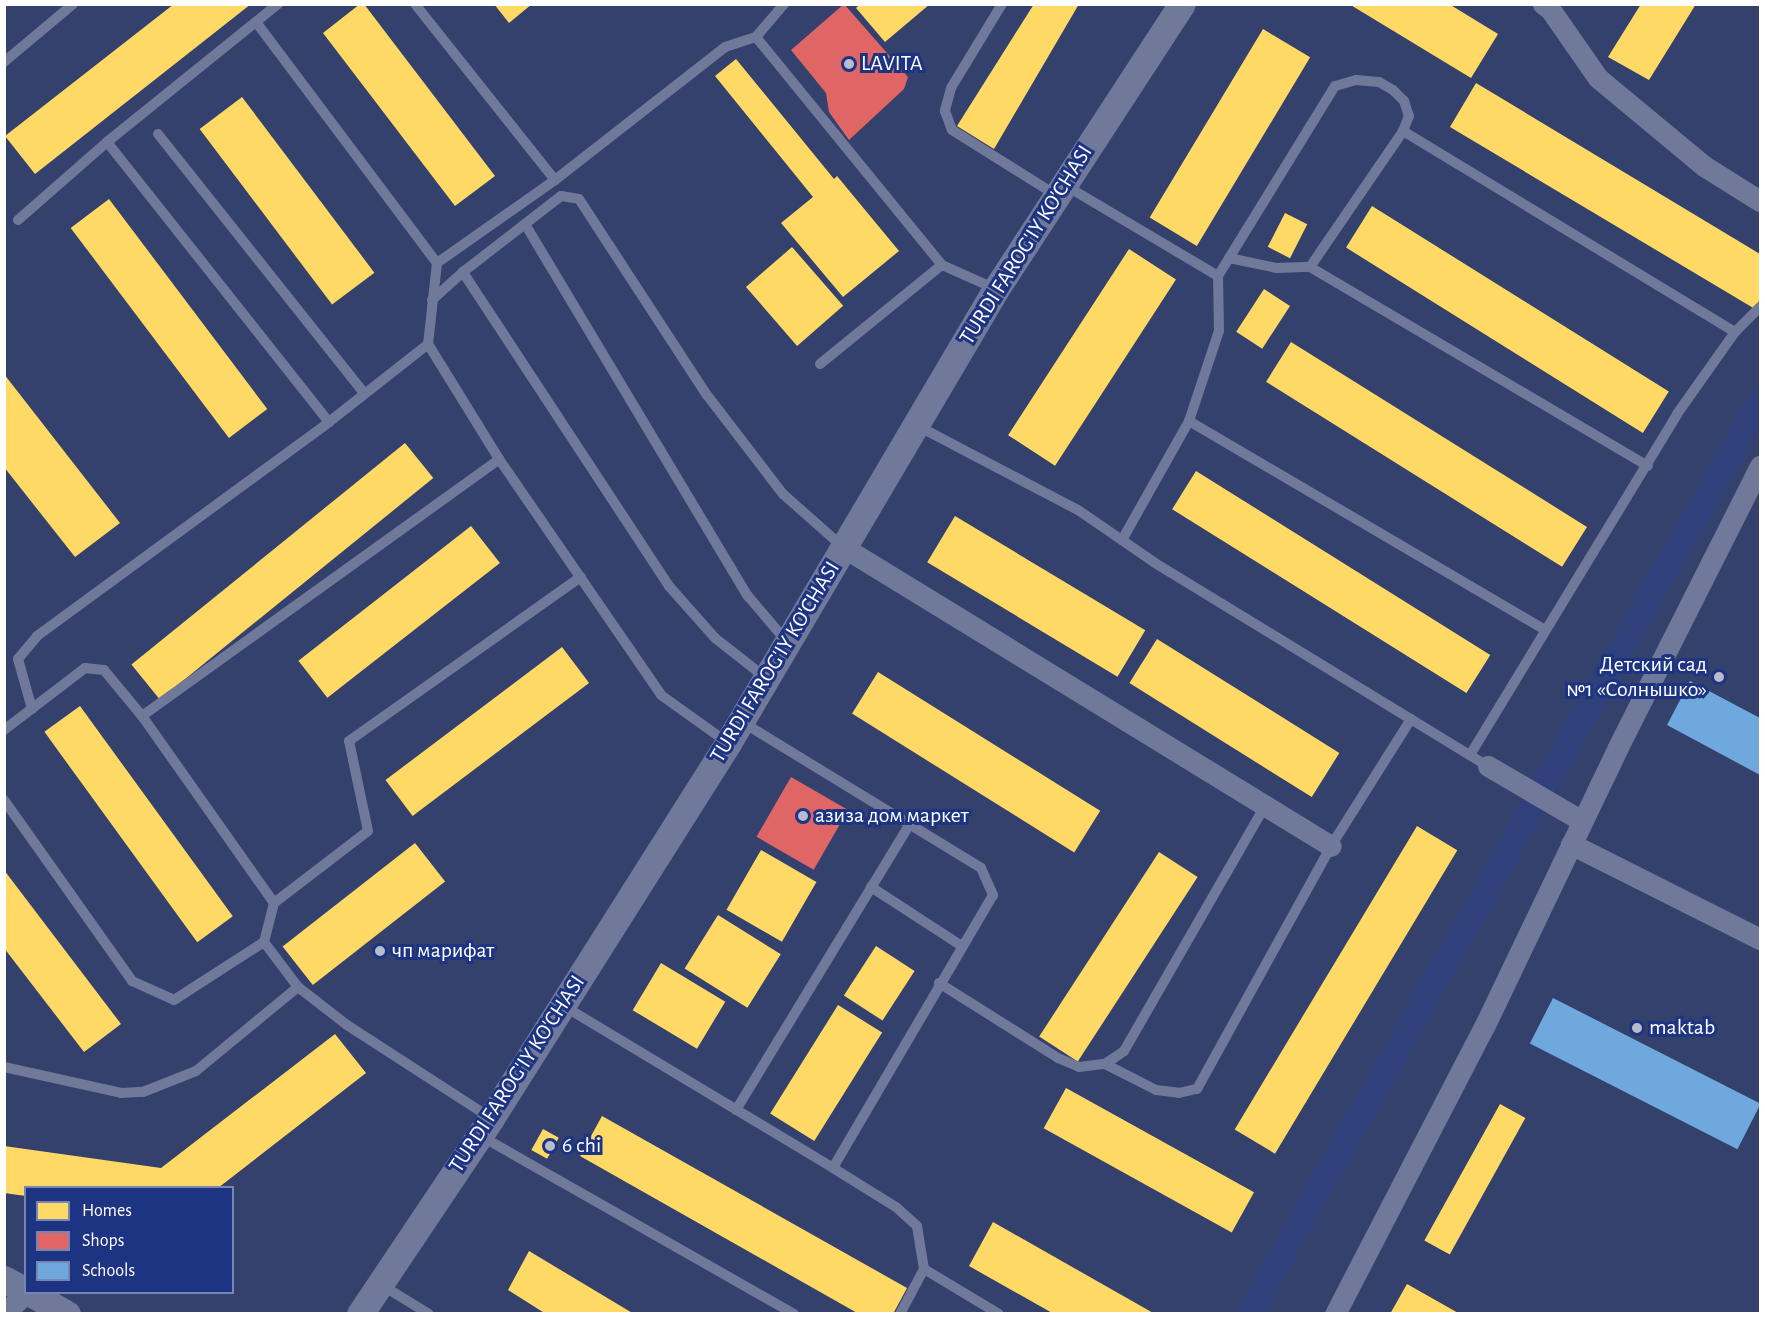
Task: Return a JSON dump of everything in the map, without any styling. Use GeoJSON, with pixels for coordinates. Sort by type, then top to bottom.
{"type":"FeatureCollection","features":[{"type":"Feature","properties":{"kind":"street","name":"TURDI FAROG'IY KO'CHASI"},"geometry":{"type":"LineString","coordinates":[[360,1314],[485,1127],[734,732],[996,289],[1059,189],[1182,4]]}},
{"type":"Feature","properties":{"kind":"street"},"geometry":{"type":"LineString","coordinates":[[1543,4],[1550,9],[1598,78],[1704,166],[1761,201]]}},
{"type":"Feature","properties":{"kind":"street"},"geometry":{"type":"LineString","coordinates":[[1335,1314],[1484,1027],[1582,821],[1761,466]]}},
{"type":"Feature","properties":{"kind":"street"},"geometry":{"type":"LineString","coordinates":[[843,547],[1331,846]]}},
{"type":"Feature","properties":{"kind":"street"},"geometry":{"type":"LineString","coordinates":[[1490,767],[1582,821]]}},
{"type":"Feature","properties":{"kind":"street"},"geometry":{"type":"LineString","coordinates":[[1572,844],[1761,939]]}},
{"type":"Feature","properties":{"kind":"street"},"geometry":{"type":"LineString","coordinates":[[4,1279],[24,1290]]}},
{"type":"Feature","properties":{"kind":"street"},"geometry":{"type":"LineString","coordinates":[[4,1313],[25,1294]]}},
{"type":"Feature","properties":{"kind":"street"},"geometry":{"type":"LineString","coordinates":[[31,1294],[67,1314]]}},
{"type":"Feature","properties":{"kind":"lane"},"geometry":{"type":"LineString","coordinates":[[4,62],[73,4]]}},
{"type":"Feature","properties":{"kind":"lane"},"geometry":{"type":"LineString","coordinates":[[18,219],[107,142],[278,4]]}},
{"type":"Feature","properties":{"kind":"lane"},"geometry":{"type":"LineString","coordinates":[[415,4],[555,180]]}},
{"type":"Feature","properties":{"kind":"lane"},"geometry":{"type":"LineString","coordinates":[[437,263],[555,180],[725,47],[756,38],[784,4]]}},
{"type":"Feature","properties":{"kind":"lane"},"geometry":{"type":"LineString","coordinates":[[1002,4],[951,88],[945,111],[952,130],[1218,276]]}},
{"type":"Feature","properties":{"kind":"lane"},"geometry":{"type":"LineString","coordinates":[[256,22],[437,263],[428,344],[499,459],[661,694],[909,825],[981,868],[990,883],[993,895],[939,982],[833,1168]]}},
{"type":"Feature","properties":{"kind":"lane"},"geometry":{"type":"LineString","coordinates":[[756,38],[942,265],[996,289]]}},
{"type":"Feature","properties":{"kind":"lane"},"geometry":{"type":"LineString","coordinates":[[1122,540],[1190,421],[1219,331],[1218,276],[1335,86],[1356,80],[1379,82],[1393,90],[1404,101],[1409,116],[1403,131],[1310,267]]}},
{"type":"Feature","properties":{"kind":"lane"},"geometry":{"type":"LineString","coordinates":[[1403,131],[1735,332]]}},
{"type":"Feature","properties":{"kind":"lane"},"geometry":{"type":"LineString","coordinates":[[158,134],[364,394]]}},
{"type":"Feature","properties":{"kind":"lane"},"geometry":{"type":"LineString","coordinates":[[107,142],[329,422]]}},
{"type":"Feature","properties":{"kind":"lane"},"geometry":{"type":"LineString","coordinates":[[432,300],[463,272],[561,196],[579,199],[707,395],[783,494],[843,547]]}},
{"type":"Feature","properties":{"kind":"lane"},"geometry":{"type":"LineString","coordinates":[[525,224],[748,596],[788,642]]}},
{"type":"Feature","properties":{"kind":"lane"},"geometry":{"type":"LineString","coordinates":[[1229,258],[1277,268],[1310,267],[1648,466]]}},
{"type":"Feature","properties":{"kind":"lane"},"geometry":{"type":"LineString","coordinates":[[819,364],[942,265]]}},
{"type":"Feature","properties":{"kind":"lane"},"geometry":{"type":"LineString","coordinates":[[463,272],[669,586],[715,638],[766,678]]}},
{"type":"Feature","properties":{"kind":"lane"},"geometry":{"type":"LineString","coordinates":[[1470,755],[1648,466],[1677,414],[1735,332],[1761,307]]}},
{"type":"Feature","properties":{"kind":"lane"},"geometry":{"type":"LineString","coordinates":[[32,709],[18,659],[38,636],[329,422],[428,344]]}},
{"type":"Feature","properties":{"kind":"lane"},"geometry":{"type":"LineString","coordinates":[[1190,421],[1545,630]]}},
{"type":"Feature","properties":{"kind":"lane"},"geometry":{"type":"LineString","coordinates":[[916,425],[1078,510],[1122,540],[1490,767]]}},
{"type":"Feature","properties":{"kind":"lane"},"geometry":{"type":"LineString","coordinates":[[142,716],[499,459]]}},
{"type":"Feature","properties":{"kind":"lane"},"geometry":{"type":"LineString","coordinates":[[4,800],[132,981],[146,990],[174,1000],[264,942],[274,903],[368,831],[349,741],[581,577]]}},
{"type":"Feature","properties":{"kind":"lane"},"geometry":{"type":"LineString","coordinates":[[4,730],[85,668],[104,670],[142,716],[274,903]]}},
{"type":"Feature","properties":{"kind":"lane"},"geometry":{"type":"LineString","coordinates":[[1105,1064],[1156,1090],[1179,1093],[1197,1089],[1331,846],[1412,719]]}},
{"type":"Feature","properties":{"kind":"lane"},"geometry":{"type":"LineString","coordinates":[[939,982],[1058,1058],[1078,1067],[1105,1064],[1124,1051],[1265,806]]}},
{"type":"Feature","properties":{"kind":"lane"},"geometry":{"type":"LineString","coordinates":[[736,1110],[909,825]]}},
{"type":"Feature","properties":{"kind":"lane"},"geometry":{"type":"LineString","coordinates":[[871,887],[962,945]]}},
{"type":"Feature","properties":{"kind":"lane"},"geometry":{"type":"LineString","coordinates":[[264,942],[298,987],[485,1127],[794,1314]]}},
{"type":"Feature","properties":{"kind":"lane"},"geometry":{"type":"LineString","coordinates":[[4,1067],[121,1094],[143,1092],[196,1071],[298,987]]}},
{"type":"Feature","properties":{"kind":"lane"},"geometry":{"type":"LineString","coordinates":[[562,1005],[833,1168],[896,1208],[917,1226],[924,1269],[900,1314]]}},
{"type":"Feature","properties":{"kind":"lane"},"geometry":{"type":"LineString","coordinates":[[924,1269],[999,1314]]}},
{"type":"Feature","properties":{"kind":"lane"},"geometry":{"type":"LineString","coordinates":[[379,1284],[429,1314]]}},
{"type":"Feature","properties":{"kind":"building: Homes"},"geometry":{"type":"Polygon","coordinates":[[[174,4],[251,4],[35,174],[5,136],[174,4]]]}},
{"type":"Feature","properties":{"kind":"building: Homes"},"geometry":{"type":"Polygon","coordinates":[[[360,4],[364,4],[495,176],[455,206],[323,33],[360,4]]]}},
{"type":"Feature","properties":{"kind":"building: Homes"},"geometry":{"type":"Polygon","coordinates":[[[494,4],[532,4],[509,23],[494,4]]]}},
{"type":"Feature","properties":{"kind":"building: Homes"},"geometry":{"type":"Polygon","coordinates":[[[860,4],[930,4],[885,42],[856,8],[860,4]]]}},
{"type":"Feature","properties":{"kind":"building: Homes"},"geometry":{"type":"Polygon","coordinates":[[[1034,4],[1079,4],[994,149],[957,126],[1034,4]]]}},
{"type":"Feature","properties":{"kind":"building: Homes"},"geometry":{"type":"Polygon","coordinates":[[[1349,4],[1449,4],[1498,34],[1471,78],[1349,4]]]}},
{"type":"Feature","properties":{"kind":"building: Homes"},"geometry":{"type":"Polygon","coordinates":[[[1641,4],[1696,4],[1649,80],[1608,57],[1641,4]]]}},
{"type":"Feature","properties":{"kind":"building: Homes"},"geometry":{"type":"Polygon","coordinates":[[[1263,29],[1310,57],[1197,246],[1150,218],[1263,29]]]}},
{"type":"Feature","properties":{"kind":"building: Homes"},"geometry":{"type":"Polygon","coordinates":[[[736,59],[834,179],[837,176],[899,251],[843,297],[781,223],[813,197],[715,76],[736,59]]]}},
{"type":"Feature","properties":{"kind":"building: Homes"},"geometry":{"type":"Polygon","coordinates":[[[1476,83],[1760,254],[1760,299],[1755,309],[1450,127],[1476,83]]]}},
{"type":"Feature","properties":{"kind":"building: Homes"},"geometry":{"type":"Polygon","coordinates":[[[242,97],[374,273],[332,305],[200,129],[242,97]]]}},
{"type":"Feature","properties":{"kind":"building: Homes"},"geometry":{"type":"Polygon","coordinates":[[[109,199],[267,409],[229,438],[71,228],[109,199]]]}},
{"type":"Feature","properties":{"kind":"building: Homes"},"geometry":{"type":"Polygon","coordinates":[[[1372,206],[1669,391],[1643,433],[1346,248],[1372,206]]]}},
{"type":"Feature","properties":{"kind":"building: Homes"},"geometry":{"type":"Polygon","coordinates":[[[1285,213],[1307,224],[1290,258],[1268,247],[1285,213]]]}},
{"type":"Feature","properties":{"kind":"building: Homes"},"geometry":{"type":"Polygon","coordinates":[[[792,247],[843,306],[797,346],[746,287],[792,247]]]}},
{"type":"Feature","properties":{"kind":"building: Homes"},"geometry":{"type":"Polygon","coordinates":[[[1129,249],[1176,279],[1055,466],[1008,435],[1129,249]]]}},
{"type":"Feature","properties":{"kind":"building: Homes"},"geometry":{"type":"Polygon","coordinates":[[[1264,289],[1290,306],[1262,349],[1236,332],[1264,289]]]}},
{"type":"Feature","properties":{"kind":"building: Homes"},"geometry":{"type":"Polygon","coordinates":[[[1291,342],[1587,527],[1562,567],[1266,382],[1291,342]]]}},
{"type":"Feature","properties":{"kind":"building: Homes"},"geometry":{"type":"Polygon","coordinates":[[[4,374],[120,523],[75,557],[4,467],[4,374]]]}},
{"type":"Feature","properties":{"kind":"building: Homes"},"geometry":{"type":"Polygon","coordinates":[[[405,443],[433,478],[160,699],[131,665],[405,443]]]}},
{"type":"Feature","properties":{"kind":"building: Homes"},"geometry":{"type":"Polygon","coordinates":[[[1196,471],[1490,655],[1466,693],[1172,509],[1196,471]]]}},
{"type":"Feature","properties":{"kind":"building: Homes"},"geometry":{"type":"Polygon","coordinates":[[[955,516],[1145,630],[1117,677],[927,562],[955,516]]]}},
{"type":"Feature","properties":{"kind":"building: Homes"},"geometry":{"type":"Polygon","coordinates":[[[471,526],[500,563],[327,698],[298,661],[471,526]]]}},
{"type":"Feature","properties":{"kind":"building: Homes"},"geometry":{"type":"Polygon","coordinates":[[[1157,639],[1339,753],[1312,797],[1129,683],[1157,639]]]}},
{"type":"Feature","properties":{"kind":"building: Homes"},"geometry":{"type":"Polygon","coordinates":[[[562,647],[589,683],[413,816],[386,780],[562,647]]]}},
{"type":"Feature","properties":{"kind":"building: Homes"},"geometry":{"type":"Polygon","coordinates":[[[878,672],[1100,811],[1074,852],[852,714],[878,672]]]}},
{"type":"Feature","properties":{"kind":"building: Homes"},"geometry":{"type":"Polygon","coordinates":[[[80,706],[233,916],[197,942],[44,732],[80,706]]]}},
{"type":"Feature","properties":{"kind":"building: Homes"},"geometry":{"type":"Polygon","coordinates":[[[1417,826],[1457,850],[1275,1154],[1235,1129],[1417,826]]]}},
{"type":"Feature","properties":{"kind":"building: Homes"},"geometry":{"type":"Polygon","coordinates":[[[415,843],[445,882],[313,985],[283,946],[415,843]]]}},
{"type":"Feature","properties":{"kind":"building: Homes"},"geometry":{"type":"Polygon","coordinates":[[[761,850],[816,882],[782,942],[726,910],[761,850]]]}},
{"type":"Feature","properties":{"kind":"building: Homes"},"geometry":{"type":"Polygon","coordinates":[[[1159,852],[1198,877],[1078,1062],[1039,1037],[1159,852]]]}},
{"type":"Feature","properties":{"kind":"building: Homes"},"geometry":{"type":"Polygon","coordinates":[[[4,870],[121,1024],[84,1052],[4,948],[4,870]]]}},
{"type":"Feature","properties":{"kind":"building: Homes"},"geometry":{"type":"Polygon","coordinates":[[[718,915],[781,954],[747,1008],[685,968],[718,915]]]}},
{"type":"Feature","properties":{"kind":"building: Homes"},"geometry":{"type":"Polygon","coordinates":[[[876,946],[915,971],[882,1021],[844,995],[876,946]]]}},
{"type":"Feature","properties":{"kind":"building: Homes"},"geometry":{"type":"Polygon","coordinates":[[[661,963],[725,1002],[697,1049],[633,1010],[661,963]]]}},
{"type":"Feature","properties":{"kind":"building: Homes"},"geometry":{"type":"Polygon","coordinates":[[[838,1005],[882,1033],[814,1141],[770,1114],[838,1005]]]}},
{"type":"Feature","properties":{"kind":"building: Homes"},"geometry":{"type":"Polygon","coordinates":[[[335,1034],[366,1073],[221,1186],[24,1186],[24,1196],[4,1193],[4,1146],[161,1168],[335,1034]]]}},
{"type":"Feature","properties":{"kind":"building: Homes"},"geometry":{"type":"Polygon","coordinates":[[[1066,1088],[1254,1192],[1232,1232],[1044,1128],[1066,1088]]]}},
{"type":"Feature","properties":{"kind":"building: Homes"},"geometry":{"type":"Polygon","coordinates":[[[1500,1104],[1525,1118],[1450,1255],[1424,1240],[1500,1104]]]}},
{"type":"Feature","properties":{"kind":"building: Homes"},"geometry":{"type":"Polygon","coordinates":[[[602,1116],[907,1288],[893,1314],[859,1314],[580,1156],[602,1116]]]}},
{"type":"Feature","properties":{"kind":"building: Homes"},"geometry":{"type":"Polygon","coordinates":[[[543,1129],[559,1138],[547,1159],[531,1150],[543,1129]]]}},
{"type":"Feature","properties":{"kind":"building: Homes"},"geometry":{"type":"Polygon","coordinates":[[[993,1222],[1155,1314],[1054,1314],[969,1266],[993,1222]]]}},
{"type":"Feature","properties":{"kind":"building: Homes"},"geometry":{"type":"Polygon","coordinates":[[[529,1251],[634,1314],[546,1314],[508,1290],[529,1251]]]}},
{"type":"Feature","properties":{"kind":"building: Homes"},"geometry":{"type":"Polygon","coordinates":[[[1407,1284],[1460,1314],[1390,1314],[1407,1284]]]}},
{"type":"Feature","properties":{"kind":"building: Shops","name":"LAVITA"},"geometry":{"type":"Polygon","coordinates":[[[844,4],[908,77],[904,89],[849,140],[829,112],[826,93],[791,50],[844,4]]]}},
{"type":"Feature","properties":{"kind":"building: Shops"},"geometry":{"type":"Polygon","coordinates":[[[791,777],[848,810],[814,870],[756,837],[791,777]]]}},
{"type":"Feature","properties":{"kind":"building: Schools"},"geometry":{"type":"Polygon","coordinates":[[[1690,681],[1760,718],[1760,775],[1667,725],[1690,681]]]}},
{"type":"Feature","properties":{"kind":"building: Schools"},"geometry":{"type":"Polygon","coordinates":[[[1553,998],[1760,1103],[1737,1149],[1530,1043],[1553,998]]]}},
{"type":"Feature","properties":{"kind":"waterway"},"geometry":{"type":"LineString","coordinates":[[1249,1314],[1760,401]]}},
{"type":"Feature","properties":{"kind":"place","name":"LAVITA"},"geometry":{"type":"Point","coordinates":[849,64]}},
{"type":"Feature","properties":{"kind":"place","name":"Детский сад №1 «Солнышко»"},"geometry":{"type":"Point","coordinates":[1719,677]}},
{"type":"Feature","properties":{"kind":"place","name":"азиза дом маркет"},"geometry":{"type":"Point","coordinates":[803,816]}},
{"type":"Feature","properties":{"kind":"place","name":"чп марифат"},"geometry":{"type":"Point","coordinates":[380,951]}},
{"type":"Feature","properties":{"kind":"place","name":"maktab"},"geometry":{"type":"Point","coordinates":[1637,1028]}},
{"type":"Feature","properties":{"kind":"place","name":"6 chi"},"geometry":{"type":"Point","coordinates":[550,1146]}}]}
